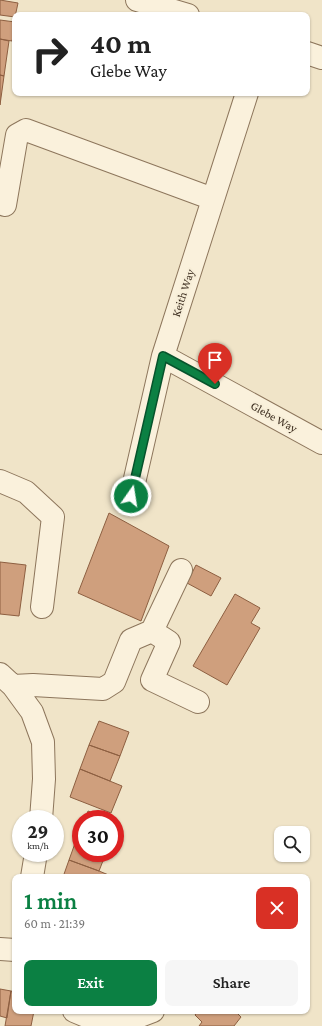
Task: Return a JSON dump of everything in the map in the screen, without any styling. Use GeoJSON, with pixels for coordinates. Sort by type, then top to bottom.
{"type":"FeatureCollection","features":[{"type":"Feature","properties":{"kind":"street"},"geometry":{"type":"LineString","coordinates":[[137,0],[178,12]]}},
{"type":"Feature","properties":{"kind":"street"},"geometry":{"type":"LineString","coordinates":[[310,54],[322,58]]}},
{"type":"Feature","properties":{"kind":"street","name":"Keith Way"},"geometry":{"type":"LineString","coordinates":[[131,496],[163,356],[246,96]]}},
{"type":"Feature","properties":{"kind":"street"},"geometry":{"type":"LineString","coordinates":[[5,204],[17,135],[26,130],[213,199]]}},
{"type":"Feature","properties":{"kind":"street","name":"Glebe Way"},"geometry":{"type":"LineString","coordinates":[[163,356],[322,443]]}},
{"type":"Feature","properties":{"kind":"street"},"geometry":{"type":"LineString","coordinates":[[0,482],[26,492],[53,517],[42,607]]}},
{"type":"Feature","properties":{"kind":"street"},"geometry":{"type":"LineString","coordinates":[[7,680],[33,686],[103,689],[114,682],[131,640],[152,631],[181,570]]}},
{"type":"Feature","properties":{"kind":"street"},"geometry":{"type":"LineString","coordinates":[[152,631],[169,642],[152,680],[198,702]]}},
{"type":"Feature","properties":{"kind":"street"},"geometry":{"type":"LineString","coordinates":[[7,680],[32,712],[43,742],[44,779],[41,810]]}},
{"type":"Feature","properties":{"kind":"street"},"geometry":{"type":"LineString","coordinates":[[32,874],[34,862]]}},
{"type":"Feature","properties":{"kind":"street"},"geometry":{"type":"LineString","coordinates":[[0,949],[12,950]]}},
{"type":"Feature","properties":{"kind":"street"},"geometry":{"type":"LineString","coordinates":[[81,1014],[100,1022],[128,1021],[146,1014]]}},
{"type":"Feature","properties":{"kind":"building"},"geometry":{"type":"Polygon","coordinates":[[[0,0],[18,3],[16,12],[12,12],[12,17],[0,15],[0,0]]]}},
{"type":"Feature","properties":{"kind":"building"},"geometry":{"type":"Polygon","coordinates":[[[0,20],[12,22],[12,41],[0,39],[0,20]]]}},
{"type":"Feature","properties":{"kind":"building"},"geometry":{"type":"Polygon","coordinates":[[[0,39],[9,41],[4,76],[0,75],[0,39]]]}},
{"type":"Feature","properties":{"kind":"building"},"geometry":{"type":"Polygon","coordinates":[[[0,75],[4,76],[0,105],[0,75]]]}},
{"type":"Feature","properties":{"kind":"building"},"geometry":{"type":"Polygon","coordinates":[[[109,513],[169,546],[141,621],[78,593],[109,513]]]}},
{"type":"Feature","properties":{"kind":"building"},"geometry":{"type":"Polygon","coordinates":[[[0,562],[26,565],[19,616],[0,614],[0,562]]]}},
{"type":"Feature","properties":{"kind":"building"},"geometry":{"type":"Polygon","coordinates":[[[196,565],[221,578],[211,596],[187,583],[196,565]]]}},
{"type":"Feature","properties":{"kind":"building"},"geometry":{"type":"Polygon","coordinates":[[[235,594],[260,608],[251,623],[260,628],[227,685],[193,666],[235,594]]]}},
{"type":"Feature","properties":{"kind":"building"},"geometry":{"type":"Polygon","coordinates":[[[99,721],[129,732],[120,756],[89,745],[99,721]]]}},
{"type":"Feature","properties":{"kind":"building"},"geometry":{"type":"Polygon","coordinates":[[[89,745],[120,756],[110,781],[80,769],[89,745]]]}},
{"type":"Feature","properties":{"kind":"building"},"geometry":{"type":"Polygon","coordinates":[[[80,769],[122,786],[112,810],[103,810],[70,797],[80,769]]]}},
{"type":"Feature","properties":{"kind":"building"},"geometry":{"type":"Polygon","coordinates":[[[72,852],[72,861],[69,860],[72,852]]]}},
{"type":"Feature","properties":{"kind":"building"},"geometry":{"type":"Polygon","coordinates":[[[69,860],[106,874],[64,874],[69,860]]]}},
{"type":"Feature","properties":{"kind":"building"},"geometry":{"type":"Polygon","coordinates":[[[74,862],[102,862],[99,871],[74,862]]]}},
{"type":"Feature","properties":{"kind":"building"},"geometry":{"type":"Polygon","coordinates":[[[0,989],[11,991],[7,1018],[0,1016],[0,989]]]}},
{"type":"Feature","properties":{"kind":"building"},"geometry":{"type":"Polygon","coordinates":[[[11,991],[12,1014],[33,1014],[31,1026],[5,1026],[11,991]]]}},
{"type":"Feature","properties":{"kind":"building"},"geometry":{"type":"Polygon","coordinates":[[[238,1014],[241,1017],[234,1026],[199,1026],[202,1022],[195,1015],[238,1014]]]}},
{"type":"Feature","properties":{"kind":"route"},"geometry":{"type":"LineString","coordinates":[[131,496],[163,356],[215,384]]}}]}
